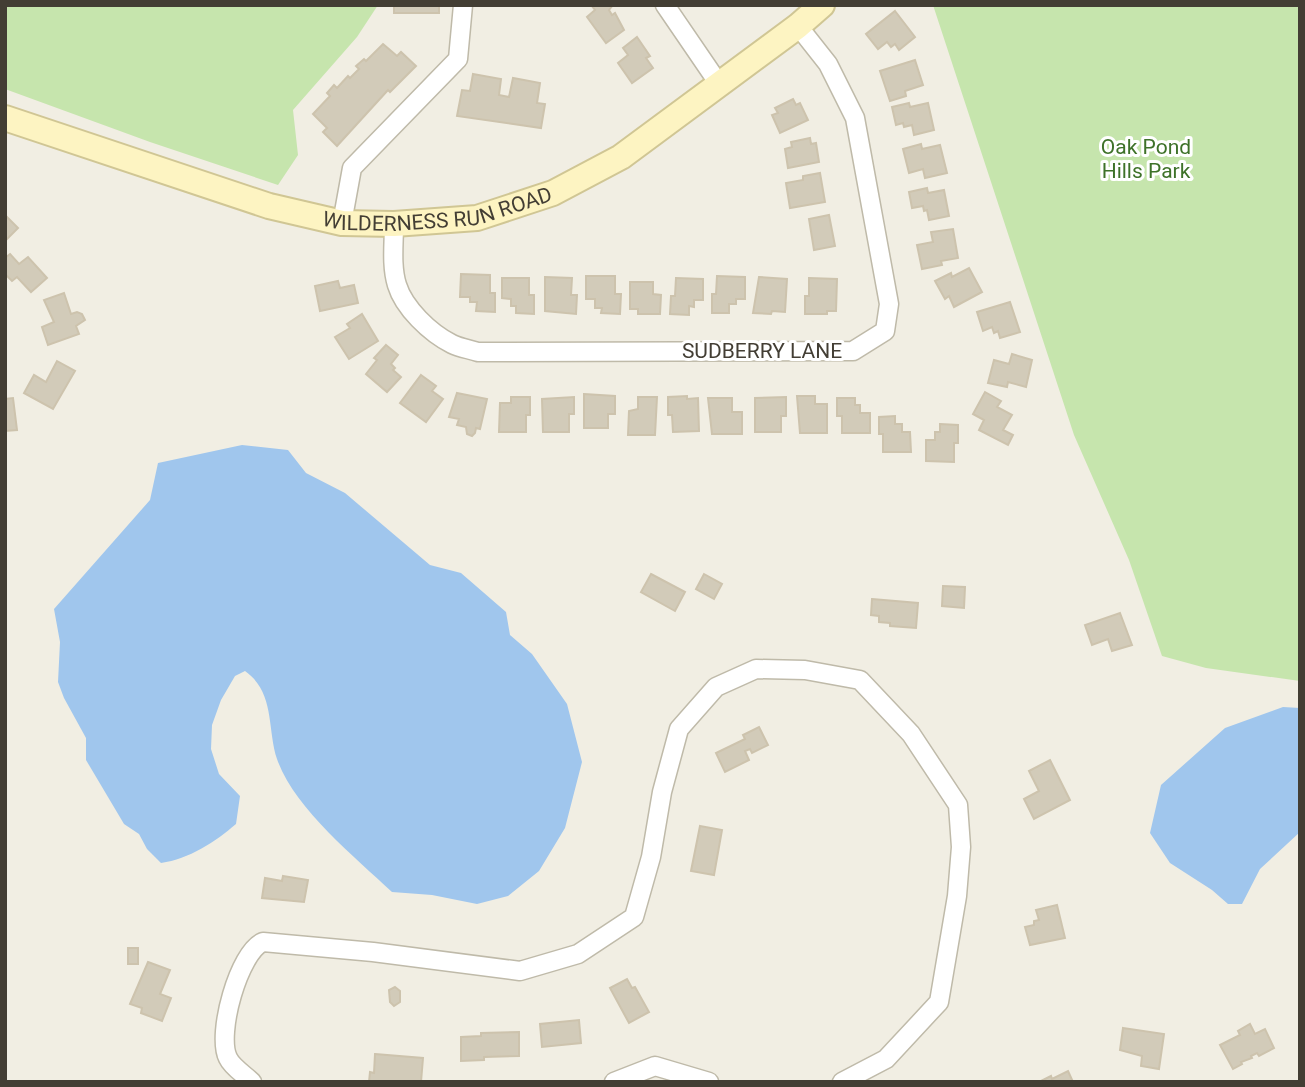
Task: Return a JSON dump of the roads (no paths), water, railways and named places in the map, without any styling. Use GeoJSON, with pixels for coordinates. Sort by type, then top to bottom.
{"type":"FeatureCollection","features":[{"type":"Feature","properties":{"kind":"street"},"geometry":{"type":"LineString","coordinates":[[342,223],[352,168],[458,59],[463,5]]}},
{"type":"Feature","properties":{"kind":"street"},"geometry":{"type":"LineString","coordinates":[[665,5],[719,84]]}},
{"type":"Feature","properties":{"kind":"street","name":"WILDERNESS RUN ROAD"},"geometry":{"type":"LineString","coordinates":[[5,118],[270,206],[342,223],[394,224],[477,218],[553,193],[621,157],[798,26],[822,5]]}},
{"type":"Feature","properties":{"kind":"street","name":"SUDBERRY LANE"},"geometry":{"type":"LineString","coordinates":[[394,224],[396,284],[403,299],[419,318],[439,335],[453,344],[478,352],[853,351],[885,331],[889,304],[855,118],[828,64],[798,26]]}},
{"type":"Feature","properties":{"kind":"street"},"geometry":{"type":"LineString","coordinates":[[252,1082],[228,1059],[225,1026],[243,963],[255,945],[263,942],[359,951],[520,971],[578,954],[634,917],[651,857],[662,792],[679,729],[716,687],[756,669],[805,670],[860,680],[911,734],[958,805],[961,846],[957,896],[939,1002],[886,1059],[842,1082]]}},
{"type":"Feature","properties":{"kind":"street"},"geometry":{"type":"LineString","coordinates":[[614,1082],[655,1066],[709,1082]]}},
{"type":"Feature","properties":{"kind":"water"},"geometry":{"type":"Polygon","coordinates":[[[242,445],[288,450],[306,473],[345,493],[430,565],[461,573],[506,612],[510,635],[532,654],[567,704],[582,762],[565,828],[539,871],[508,896],[477,904],[432,895],[392,892],[327,831],[297,796],[277,759],[266,700],[255,680],[245,671],[235,676],[221,700],[212,725],[211,749],[219,774],[240,796],[236,824],[201,849],[182,858],[161,863],[147,849],[139,834],[124,824],[86,760],[86,738],[58,682],[60,642],[54,609],[150,500],[158,463],[242,445]]]}},
{"type":"Feature","properties":{"kind":"water"},"geometry":{"type":"Polygon","coordinates":[[[1283,707],[1300,708],[1300,832],[1260,869],[1242,904],[1228,904],[1212,890],[1170,863],[1150,833],[1161,785],[1225,728],[1283,707]]]}},
{"type":"Feature","properties":{"kind":"park label","name":"Oak Pond Hills Park"},"geometry":{"type":"Point","coordinates":[1146,159]}}]}
